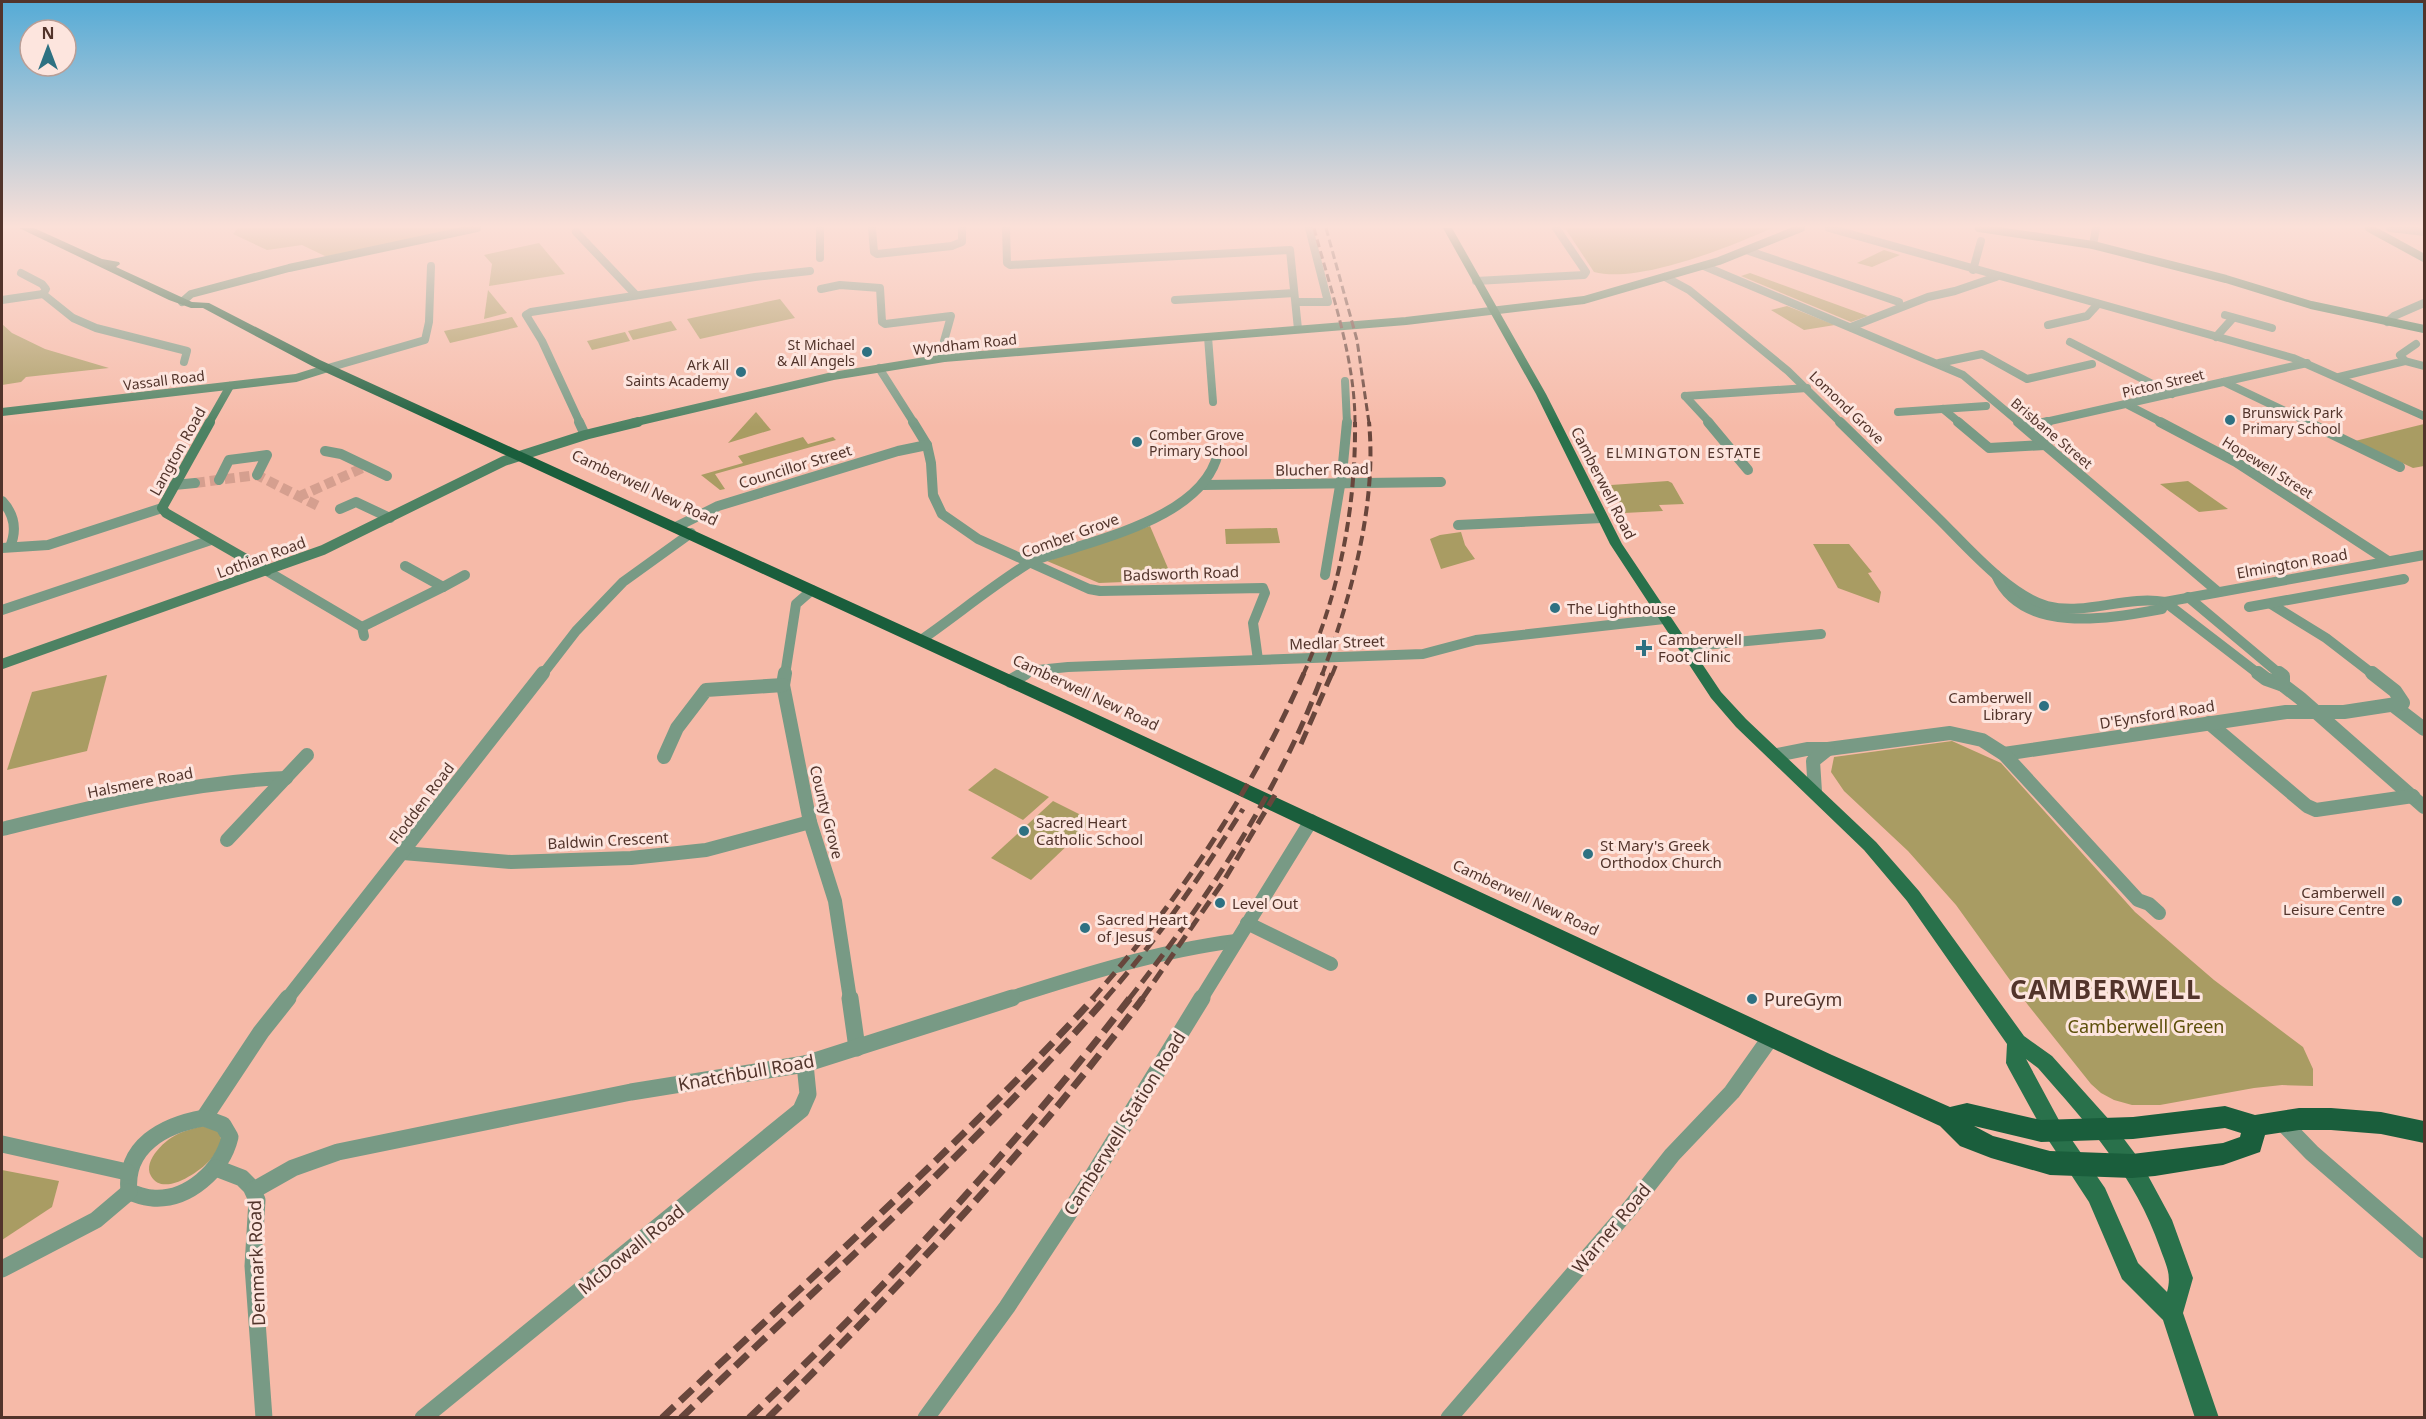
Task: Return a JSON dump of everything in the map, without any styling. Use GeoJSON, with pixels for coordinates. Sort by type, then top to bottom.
{"type":"FeatureCollection","features":[{"type":"Feature","properties":{"kind":"highway","name":"Camberwell New Road"},"geometry":{"type":"LineString","coordinates":[[180,294],[328,368],[1011,681],[1949,1118],[1969,1138],[1991,1147],[2050,1163],[2132,1166]]}},
{"type":"Feature","properties":{"kind":"highway","name":"Camberwell New Road"},"geometry":{"type":"LineString","coordinates":[[1949,1118],[1967,1114],[2023,1128],[2054,1131],[2105,1130]]}},
{"type":"Feature","properties":{"kind":"highway"},"geometry":{"type":"LineString","coordinates":[[2105,1130],[2183,1124],[2224,1117],[2255,1126],[2281,1121],[2354,1120],[2424,1132]]}},
{"type":"Feature","properties":{"kind":"highway"},"geometry":{"type":"LineString","coordinates":[[2132,1166],[2195,1159],[2252,1144],[2255,1126]]}},
{"type":"Feature","properties":{"kind":"main road","name":"Camberwell Road"},"geometry":{"type":"LineString","coordinates":[[1484,294],[1541,394],[1616,544],[1664,619],[1727,709],[1780,758]]}},
{"type":"Feature","properties":{"kind":"main road"},"geometry":{"type":"LineString","coordinates":[[1780,758],[1870,846],[1905,886],[2018,1042],[2045,1062],[2105,1130],[2132,1166],[2164,1227],[2182,1278],[2172,1313]]}},
{"type":"Feature","properties":{"kind":"main road"},"geometry":{"type":"LineString","coordinates":[[2018,1042],[2016,1063],[2054,1131],[2097,1195],[2130,1271],[2172,1313],[2207,1418]]}},
{"type":"Feature","properties":{"kind":"street"},"geometry":{"type":"LineString","coordinates":[[2,300],[41,294]]}},
{"type":"Feature","properties":{"kind":"street"},"geometry":{"type":"LineString","coordinates":[[43,294],[73,318],[96,328],[187,351],[184,362]]}},
{"type":"Feature","properties":{"kind":"street"},"geometry":{"type":"LineString","coordinates":[[195,300],[215,294]]}},
{"type":"Feature","properties":{"kind":"street"},"geometry":{"type":"LineString","coordinates":[[328,368],[426,340],[430,294]]}},
{"type":"Feature","properties":{"kind":"street"},"geometry":{"type":"LineString","coordinates":[[585,435],[542,341],[526,315],[541,310],[642,294]]}},
{"type":"Feature","properties":{"kind":"street"},"geometry":{"type":"LineString","coordinates":[[880,294],[882,322],[885,324],[951,316],[944,341],[944,358]]}},
{"type":"Feature","properties":{"kind":"street"},"geometry":{"type":"LineString","coordinates":[[1175,300],[1273,294]]}},
{"type":"Feature","properties":{"kind":"street"},"geometry":{"type":"LineString","coordinates":[[1294,294],[1298,329]]}},
{"type":"Feature","properties":{"kind":"street"},"geometry":{"type":"LineString","coordinates":[[1296,302],[1328,302],[1326,294]]}},
{"type":"Feature","properties":{"kind":"street","name":"Wyndham Road"},"geometry":{"type":"LineString","coordinates":[[521,455],[585,435],[755,393],[879,368],[944,358],[1495,312],[1571,302],[1600,294]]}},
{"type":"Feature","properties":{"kind":"street","name":"Lomond Grove"},"geometry":{"type":"LineString","coordinates":[[1694,294],[1807,388],[1995,574],[2002,586],[2037,612],[2056,612]]}},
{"type":"Feature","properties":{"kind":"street","name":"Brisbane Street"},"geometry":{"type":"LineString","coordinates":[[1772,294],[1963,375],[2217,591]]}},
{"type":"Feature","properties":{"kind":"street"},"geometry":{"type":"LineString","coordinates":[[1877,294],[1899,302]]}},
{"type":"Feature","properties":{"kind":"street"},"geometry":{"type":"LineString","coordinates":[[1851,327],[1941,294]]}},
{"type":"Feature","properties":{"kind":"street"},"geometry":{"type":"LineString","coordinates":[[2061,294],[2307,363],[2424,416]]}},
{"type":"Feature","properties":{"kind":"street"},"geometry":{"type":"LineString","coordinates":[[2275,294],[2311,305],[2424,329]]}},
{"type":"Feature","properties":{"kind":"street"},"geometry":{"type":"LineString","coordinates":[[2387,322],[2400,312],[2424,303]]}},
{"type":"Feature","properties":{"kind":"street"},"geometry":{"type":"LineString","coordinates":[[2048,325],[2087,316],[2098,304]]}},
{"type":"Feature","properties":{"kind":"street"},"geometry":{"type":"LineString","coordinates":[[2216,337],[2229,316],[2272,328]]}},
{"type":"Feature","properties":{"kind":"street"},"geometry":{"type":"LineString","coordinates":[[1208,337],[1213,402]]}},
{"type":"Feature","properties":{"kind":"street"},"geometry":{"type":"LineString","coordinates":[[2070,342],[2172,394]]}},
{"type":"Feature","properties":{"kind":"street"},"geometry":{"type":"LineString","coordinates":[[2405,361],[2400,355],[2416,344]]}},
{"type":"Feature","properties":{"kind":"street"},"geometry":{"type":"LineString","coordinates":[[1939,363],[1982,354],[2027,379],[2092,364]]}},
{"type":"Feature","properties":{"kind":"street"},"geometry":{"type":"LineString","coordinates":[[2339,377],[2405,361],[2424,366]]}},
{"type":"Feature","properties":{"kind":"street","name":"Picton Street"},"geometry":{"type":"LineString","coordinates":[[2025,427],[2307,363]]}},
{"type":"Feature","properties":{"kind":"street","name":"Vassall Road"},"geometry":{"type":"LineString","coordinates":[[2,412],[230,386],[304,376],[328,368]]}},
{"type":"Feature","properties":{"kind":"street"},"geometry":{"type":"LineString","coordinates":[[879,368],[927,445],[931,463],[933,495],[942,514],[968,533],[1031,562]]}},
{"type":"Feature","properties":{"kind":"street"},"geometry":{"type":"LineString","coordinates":[[1325,574],[1347,429],[1345,381]]}},
{"type":"Feature","properties":{"kind":"street"},"geometry":{"type":"LineString","coordinates":[[2224,382],[2400,467]]}},
{"type":"Feature","properties":{"kind":"street","name":"Langton Road"},"geometry":{"type":"LineString","coordinates":[[230,386],[162,508],[166,513],[267,571],[363,631],[377,621],[443,587]]}},
{"type":"Feature","properties":{"kind":"street"},"geometry":{"type":"LineString","coordinates":[[1748,470],[1730,445],[1685,396],[1807,388]]}},
{"type":"Feature","properties":{"kind":"street","name":"Hopewell Street"},"geometry":{"type":"LineString","coordinates":[[2128,405],[2236,462],[2388,561]]}},
{"type":"Feature","properties":{"kind":"street"},"geometry":{"type":"LineString","coordinates":[[1898,411],[1986,406]]}},
{"type":"Feature","properties":{"kind":"street"},"geometry":{"type":"LineString","coordinates":[[1943,409],[1989,448],[2045,445]]}},
{"type":"Feature","properties":{"kind":"street","name":"Councillor Street"},"geometry":{"type":"LineString","coordinates":[[683,530],[718,506],[880,456],[927,445]]}},
{"type":"Feature","properties":{"kind":"street"},"geometry":{"type":"LineString","coordinates":[[325,451],[341,454],[387,476]]}},
{"type":"Feature","properties":{"kind":"street","name":"Comber Grove"},"geometry":{"type":"LineString","coordinates":[[921,640],[1031,562],[1132,529],[1176,505],[1203,485],[1215,466],[1218,453]]}},
{"type":"Feature","properties":{"kind":"street"},"geometry":{"type":"LineString","coordinates":[[219,480],[230,460],[267,455],[256,475]]}},
{"type":"Feature","properties":{"kind":"street","name":"Lothian Road"},"geometry":{"type":"LineString","coordinates":[[2,664],[323,550],[498,464],[521,455]]}},
{"type":"Feature","properties":{"kind":"street","name":"Blucher Road"},"geometry":{"type":"LineString","coordinates":[[1203,485],[1441,482]]}},
{"type":"Feature","properties":{"kind":"street"},"geometry":{"type":"LineString","coordinates":[[174,486],[195,483]]}},
{"type":"Feature","properties":{"kind":"street"},"geometry":{"type":"LineString","coordinates":[[2,501],[9,508],[15,524],[15,538],[6,548]]}},
{"type":"Feature","properties":{"kind":"street"},"geometry":{"type":"LineString","coordinates":[[340,509],[356,502],[390,518]]}},
{"type":"Feature","properties":{"kind":"street"},"geometry":{"type":"LineString","coordinates":[[6,548],[48,545],[162,508]]}},
{"type":"Feature","properties":{"kind":"street"},"geometry":{"type":"LineString","coordinates":[[1458,525],[1602,518]]}},
{"type":"Feature","properties":{"kind":"street","name":"Flodden Road"},"geometry":{"type":"LineString","coordinates":[[204,1118],[261,1032],[404,853],[576,631],[623,582],[683,530]]}},
{"type":"Feature","properties":{"kind":"street"},"geometry":{"type":"LineString","coordinates":[[2,610],[211,540]]}},
{"type":"Feature","properties":{"kind":"street","name":"Elmington Road"},"geometry":{"type":"LineString","coordinates":[[2056,612],[2085,619],[2153,611],[2162,609],[2165,602],[2217,591],[2424,555]]}},
{"type":"Feature","properties":{"kind":"street","name":"Badsworth Road"},"geometry":{"type":"LineString","coordinates":[[1031,562],[1089,589],[1100,591],[1263,588],[1265,593],[1253,623],[1258,660]]}},
{"type":"Feature","properties":{"kind":"street"},"geometry":{"type":"LineString","coordinates":[[405,566],[443,587],[465,575]]}},
{"type":"Feature","properties":{"kind":"street"},"geometry":{"type":"LineString","coordinates":[[2249,607],[2404,579]]}},
{"type":"Feature","properties":{"kind":"street","name":"County Grove"},"geometry":{"type":"LineString","coordinates":[[812,590],[796,604],[783,685],[810,822],[835,901],[857,1048]]}},
{"type":"Feature","properties":{"kind":"street"},"geometry":{"type":"LineString","coordinates":[[2188,597],[2283,676],[2283,686]]}},
{"type":"Feature","properties":{"kind":"street"},"geometry":{"type":"LineString","coordinates":[[2165,602],[2266,679],[2283,686],[2316,711],[2424,807]]}},
{"type":"Feature","properties":{"kind":"street"},"geometry":{"type":"LineString","coordinates":[[2271,604],[2326,638],[2392,688],[2404,701],[2403,704],[2394,706]]}},
{"type":"Feature","properties":{"kind":"street","name":"Medlar Street"},"geometry":{"type":"LineString","coordinates":[[1011,681],[1028,671],[1068,667],[1423,654],[1476,640],[1664,619]]}},
{"type":"Feature","properties":{"kind":"street"},"geometry":{"type":"LineString","coordinates":[[1683,647],[1821,634]]}},
{"type":"Feature","properties":{"kind":"street"},"geometry":{"type":"LineString","coordinates":[[664,757],[677,728],[706,690],[783,685]]}},
{"type":"Feature","properties":{"kind":"street"},"geometry":{"type":"LineString","coordinates":[[2394,706],[2424,729]]}},
{"type":"Feature","properties":{"kind":"street","name":"D'Eynsford Road"},"geometry":{"type":"LineString","coordinates":[[2004,754],[2286,712],[2349,712],[2394,706]]}},
{"type":"Feature","properties":{"kind":"street"},"geometry":{"type":"LineString","coordinates":[[2209,723],[2307,806],[2316,810],[2413,796]]}},
{"type":"Feature","properties":{"kind":"street"},"geometry":{"type":"LineString","coordinates":[[1780,758],[1807,749],[1828,749],[1950,733],[1982,740],[2004,754],[2138,900],[2149,904],[2158,913]]}},
{"type":"Feature","properties":{"kind":"street"},"geometry":{"type":"LineString","coordinates":[[1815,792],[1813,760],[1828,749]]}},
{"type":"Feature","properties":{"kind":"street"},"geometry":{"type":"LineString","coordinates":[[227,840],[307,755]]}},
{"type":"Feature","properties":{"kind":"street","name":"Halsmere Road"},"geometry":{"type":"LineString","coordinates":[[2,829],[126,799],[239,780],[286,778]]}},
{"type":"Feature","properties":{"kind":"street","name":"Camberwell Station Road"},"geometry":{"type":"LineString","coordinates":[[926,1418],[1007,1307],[1086,1187],[1311,821]]}},
{"type":"Feature","properties":{"kind":"street","name":"Baldwin Crescent"},"geometry":{"type":"LineString","coordinates":[[404,853],[511,862],[631,858],[706,850],[810,822]]}},
{"type":"Feature","properties":{"kind":"street"},"geometry":{"type":"LineString","coordinates":[[1247,923],[1331,964]]}},
{"type":"Feature","properties":{"kind":"street","name":"Knatchbull Road"},"geometry":{"type":"LineString","coordinates":[[254,1190],[293,1168],[338,1152],[631,1092],[805,1064],[1099,970],[1203,945],[1236,941]]}},
{"type":"Feature","properties":{"kind":"street","name":"Warner Road"},"geometry":{"type":"LineString","coordinates":[[1449,1418],[1623,1216],[1672,1155],[1732,1092],[1771,1037]]}},
{"type":"Feature","properties":{"kind":"street","name":"McDowall Road"},"geometry":{"type":"LineString","coordinates":[[423,1418],[801,1110],[808,1094],[805,1064]]}},
{"type":"Feature","properties":{"kind":"street"},"geometry":{"type":"LineString","coordinates":[[204,1118],[223,1123],[228,1129],[231,1137],[224,1157],[216,1168],[192,1187],[163,1198],[139,1198],[129,1192],[127,1172],[138,1153],[157,1135],[181,1122],[204,1118]]}},
{"type":"Feature","properties":{"kind":"street"},"geometry":{"type":"LineString","coordinates":[[2281,1121],[2312,1153],[2424,1250]]}},
{"type":"Feature","properties":{"kind":"street"},"geometry":{"type":"LineString","coordinates":[[2,1143],[127,1172]]}},
{"type":"Feature","properties":{"kind":"street","name":"Denmark Road"},"geometry":{"type":"LineString","coordinates":[[216,1168],[239,1175],[254,1190],[257,1200],[253,1266],[264,1418]]}},
{"type":"Feature","properties":{"kind":"street"},"geometry":{"type":"LineString","coordinates":[[2,1269],[96,1220],[129,1192]]}},
{"type":"Feature","properties":{"kind":"green space"},"geometry":{"type":"Polygon","coordinates":[[[487,294],[491,294],[507,313],[484,319],[487,294]]]}},
{"type":"Feature","properties":{"kind":"green space"},"geometry":{"type":"Polygon","coordinates":[[[1785,294],[1808,294],[1868,316],[1851,322],[1785,294]]]}},
{"type":"Feature","properties":{"kind":"green space"},"geometry":{"type":"Polygon","coordinates":[[[780,299],[795,318],[700,339],[687,319],[780,299]]]}},
{"type":"Feature","properties":{"kind":"green space"},"geometry":{"type":"Polygon","coordinates":[[[1787,306],[1835,325],[1804,330],[1771,310],[1787,306]]]}},
{"type":"Feature","properties":{"kind":"green space"},"geometry":{"type":"Polygon","coordinates":[[[512,317],[518,327],[450,343],[444,331],[512,317]]]}},
{"type":"Feature","properties":{"kind":"green space"},"geometry":{"type":"Polygon","coordinates":[[[671,321],[677,330],[633,340],[628,331],[671,321]]]}},
{"type":"Feature","properties":{"kind":"green space"},"geometry":{"type":"Polygon","coordinates":[[[2,324],[12,333],[45,349],[109,368],[26,377],[21,382],[2,385],[2,324]]]}},
{"type":"Feature","properties":{"kind":"green space"},"geometry":{"type":"Polygon","coordinates":[[[625,332],[630,341],[592,350],[587,341],[625,332]]]}},
{"type":"Feature","properties":{"kind":"green space"},"geometry":{"type":"Polygon","coordinates":[[[756,412],[771,430],[728,443],[756,412]]]}},
{"type":"Feature","properties":{"kind":"green space"},"geometry":{"type":"Polygon","coordinates":[[[2424,424],[2424,466],[2413,468],[2355,441],[2424,424]]]}},
{"type":"Feature","properties":{"kind":"green space"},"geometry":{"type":"Polygon","coordinates":[[[803,437],[808,444],[833,437],[836,440],[715,474],[725,489],[720,490],[701,475],[743,463],[738,456],[803,437]]]}},
{"type":"Feature","properties":{"kind":"green space"},"geometry":{"type":"Polygon","coordinates":[[[1668,481],[1672,483],[1684,504],[1659,505],[1663,511],[1624,513],[1611,485],[1668,481]]]}},
{"type":"Feature","properties":{"kind":"green space"},"geometry":{"type":"Polygon","coordinates":[[[2188,481],[2228,509],[2199,512],[2160,484],[2188,481]]]}},
{"type":"Feature","properties":{"kind":"green space"},"geometry":{"type":"Polygon","coordinates":[[[1150,526],[1173,580],[1099,583],[1047,561],[1150,526]]]}},
{"type":"Feature","properties":{"kind":"green space"},"geometry":{"type":"Polygon","coordinates":[[[1277,528],[1280,543],[1226,544],[1225,529],[1277,528]]]}},
{"type":"Feature","properties":{"kind":"green space"},"geometry":{"type":"Polygon","coordinates":[[[1461,532],[1465,545],[1475,559],[1441,569],[1430,539],[1461,532]]]}},
{"type":"Feature","properties":{"kind":"green space"},"geometry":{"type":"Polygon","coordinates":[[[1813,544],[1849,544],[1872,572],[1868,573],[1881,592],[1879,603],[1838,588],[1813,544]]]}},
{"type":"Feature","properties":{"kind":"green space"},"geometry":{"type":"Polygon","coordinates":[[[107,675],[87,751],[7,770],[32,692],[107,675]]]}},
{"type":"Feature","properties":{"kind":"green space","name":"Camberwell Green"},"geometry":{"type":"Polygon","coordinates":[[[1952,741],[2001,763],[2135,912],[2214,980],[2303,1047],[2313,1069],[2313,1086],[2282,1085],[2160,1105],[2132,1105],[2114,1100],[2091,1084],[2028,1005],[1956,905],[1908,851],[1844,791],[1831,772],[1834,757],[1952,741]]]}},
{"type":"Feature","properties":{"kind":"green space"},"geometry":{"type":"Polygon","coordinates":[[[995,768],[1049,797],[1023,820],[968,790],[995,768]]]}},
{"type":"Feature","properties":{"kind":"green space"},"geometry":{"type":"Polygon","coordinates":[[[1053,801],[1093,821],[1031,880],[991,858],[1053,801]]]}},
{"type":"Feature","properties":{"kind":"green space"},"geometry":{"type":"Polygon","coordinates":[[[202,1126],[218,1131],[220,1135],[220,1146],[211,1159],[199,1170],[182,1180],[164,1184],[157,1182],[149,1170],[157,1150],[175,1136],[202,1126]]]}},
{"type":"Feature","properties":{"kind":"green space"},"geometry":{"type":"Polygon","coordinates":[[[2,1170],[59,1181],[52,1207],[2,1240],[2,1170]]]}},
{"type":"Feature","properties":{"kind":"tunnel"},"geometry":{"type":"LineString","coordinates":[[299,496],[367,466]]}},
{"type":"Feature","properties":{"kind":"tunnel"},"geometry":{"type":"LineString","coordinates":[[195,483],[257,475],[299,496]]}},
{"type":"Feature","properties":{"kind":"tunnel"},"geometry":{"type":"LineString","coordinates":[[299,496],[318,506]]}},
{"type":"Feature","properties":{"kind":"railway"},"geometry":{"type":"LineString","coordinates":[[1332,294],[1347,349],[1355,423]]}},
{"type":"Feature","properties":{"kind":"railway"},"geometry":{"type":"LineString","coordinates":[[1344,294],[1357,340],[1369,423]]}},
{"type":"Feature","properties":{"kind":"railway"},"geometry":{"type":"LineString","coordinates":[[1322,675],[1352,583],[1365,518],[1369,486],[1369,422]]}},
{"type":"Feature","properties":{"kind":"railway"},"geometry":{"type":"LineString","coordinates":[[1303,675],[1316,645],[1336,583],[1343,551],[1352,487],[1355,423]]}},
{"type":"Feature","properties":{"kind":"railway"},"geometry":{"type":"LineString","coordinates":[[1332,675],[1336,665]]}},
{"type":"Feature","properties":{"kind":"railway"},"geometry":{"type":"LineString","coordinates":[[1092,999],[1154,924],[1211,844],[1261,761],[1304,673]]}},
{"type":"Feature","properties":{"kind":"railway"},"geometry":{"type":"LineString","coordinates":[[1129,999],[1186,923],[1239,844],[1285,760],[1323,673]]}},
{"type":"Feature","properties":{"kind":"railway"},"geometry":{"type":"LineString","coordinates":[[1301,744],[1332,673]]}},
{"type":"Feature","properties":{"kind":"railway"},"geometry":{"type":"LineString","coordinates":[[1142,999],[1223,882],[1275,795]]}},
{"type":"Feature","properties":{"kind":"railway"},"geometry":{"type":"LineString","coordinates":[[1105,999],[1178,907],[1243,809]]}},
{"type":"Feature","properties":{"kind":"railway"},"geometry":{"type":"LineString","coordinates":[[662,1418],[936,1160],[1043,1053],[1094,998]]}},
{"type":"Feature","properties":{"kind":"railway"},"geometry":{"type":"LineString","coordinates":[[681,1418],[952,1160],[1004,1108],[1106,998]]}},
{"type":"Feature","properties":{"kind":"railway"},"geometry":{"type":"LineString","coordinates":[[749,1418],[900,1267],[948,1215],[1041,1108],[1130,998]]}},
{"type":"Feature","properties":{"kind":"railway"},"geometry":{"type":"LineString","coordinates":[[768,1418],[867,1318],[963,1215],[1055,1109],[1143,998]]}},
{"type":"Feature","properties":{"kind":"place","name":"St Michael & All Angels"},"geometry":{"type":"Point","coordinates":[867,352]}},
{"type":"Feature","properties":{"kind":"place","name":"Ark All Saints Academy"},"geometry":{"type":"Point","coordinates":[741,372]}},
{"type":"Feature","properties":{"kind":"place","name":"Brunswick Park Primary School"},"geometry":{"type":"Point","coordinates":[2230,420]}},
{"type":"Feature","properties":{"kind":"place","name":"Comber Grove Primary School"},"geometry":{"type":"Point","coordinates":[1137,442]}},
{"type":"Feature","properties":{"kind":"place","name":"The Lighthouse"},"geometry":{"type":"Point","coordinates":[1555,608]}},
{"type":"Feature","properties":{"kind":"place","name":"Camberwell Foot Clinic"},"geometry":{"type":"Point","coordinates":[1644,648]}},
{"type":"Feature","properties":{"kind":"place","name":"Camberwell Library"},"geometry":{"type":"Point","coordinates":[2044,706]}},
{"type":"Feature","properties":{"kind":"place","name":"Sacred Heart Catholic School"},"geometry":{"type":"Point","coordinates":[1024,831]}},
{"type":"Feature","properties":{"kind":"place","name":"St Mary's Greek Orthodox Church"},"geometry":{"type":"Point","coordinates":[1588,854]}},
{"type":"Feature","properties":{"kind":"place","name":"Camberwell Leisure Centre"},"geometry":{"type":"Point","coordinates":[2397,901]}},
{"type":"Feature","properties":{"kind":"place","name":"Level Out"},"geometry":{"type":"Point","coordinates":[1220,903]}},
{"type":"Feature","properties":{"kind":"place","name":"Sacred Heart of Jesus"},"geometry":{"type":"Point","coordinates":[1085,928]}},
{"type":"Feature","properties":{"kind":"place","name":"PureGym"},"geometry":{"type":"Point","coordinates":[1752,999]}},
{"type":"Feature","properties":{"kind":"district","name":"ELMINGTON ESTATE"},"geometry":{"type":"Point","coordinates":[1684,452]}},
{"type":"Feature","properties":{"kind":"district","name":"CAMBERWELL"},"geometry":{"type":"Point","coordinates":[2106,989]}}]}
